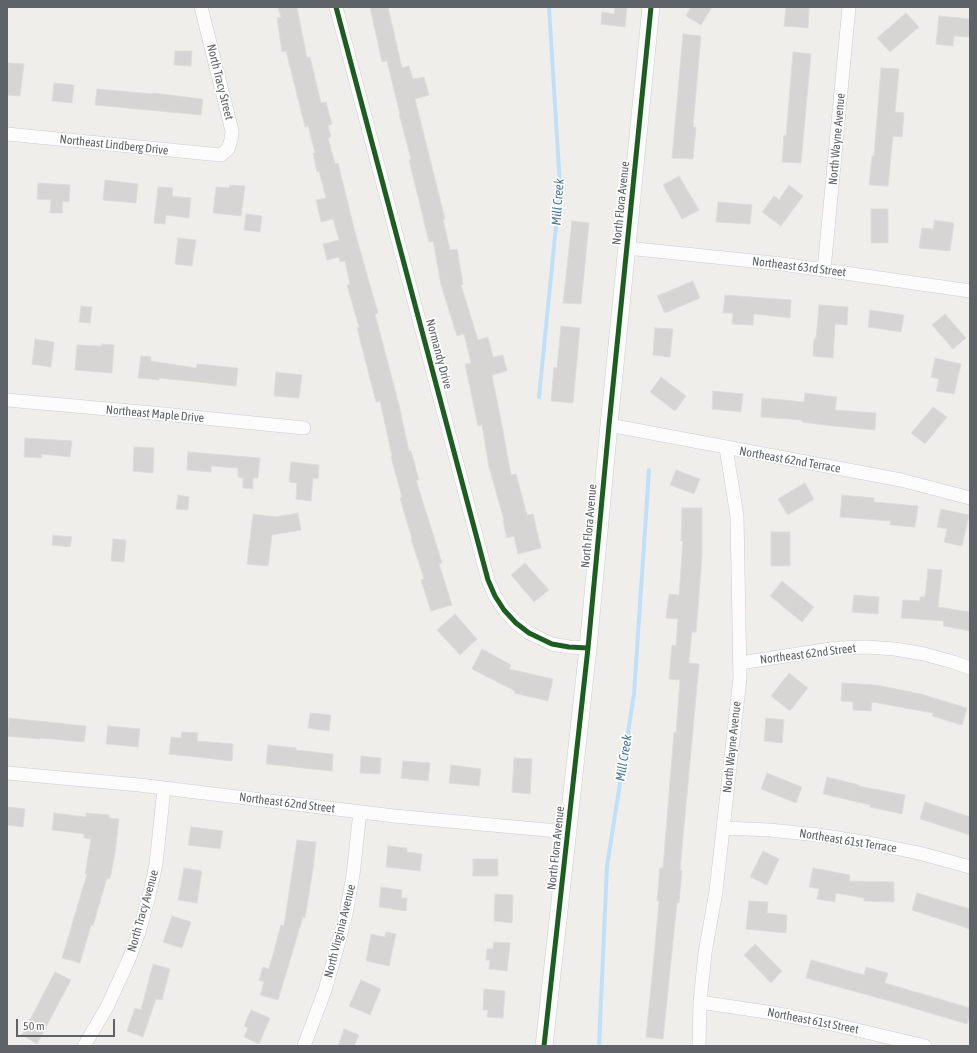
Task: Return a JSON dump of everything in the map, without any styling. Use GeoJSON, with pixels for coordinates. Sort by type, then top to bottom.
{"type":"FeatureCollection","features":[{"type":"Feature","properties":{"kind":"street","name":"North Tracy Street"},"geometry":{"type":"LineString","coordinates":[[201,7],[232,131],[228,149],[221,155]]}},
{"type":"Feature","properties":{"kind":"street","name":"Normandy Drive"},"geometry":{"type":"LineString","coordinates":[[336,7],[488,580],[495,596],[504,610],[516,623],[529,633],[552,644],[588,648]]}},
{"type":"Feature","properties":{"kind":"street","name":"North Flora Avenue"},"geometry":{"type":"LineString","coordinates":[[544,1046],[588,648],[651,7]]}},
{"type":"Feature","properties":{"kind":"street","name":"North Wayne Avenue"},"geometry":{"type":"LineString","coordinates":[[824,270],[849,7]]}},
{"type":"Feature","properties":{"kind":"street","name":"Northeast Lindberg Drive"},"geometry":{"type":"LineString","coordinates":[[7,134],[221,155]]}},
{"type":"Feature","properties":{"kind":"street","name":"Northeast 63rd Street"},"geometry":{"type":"LineString","coordinates":[[627,248],[782,264],[970,291]]}},
{"type":"Feature","properties":{"kind":"street","name":"Northeast Maple Drive"},"geometry":{"type":"LineString","coordinates":[[7,400],[304,428]]}},
{"type":"Feature","properties":{"kind":"street","name":"Northeast 62nd Terrace"},"geometry":{"type":"LineString","coordinates":[[609,425],[901,480],[970,496]]}},
{"type":"Feature","properties":{"kind":"street","name":"North Wayne Avenue"},"geometry":{"type":"LineString","coordinates":[[699,1046],[700,1002],[705,953],[716,891],[740,678],[738,516],[726,448]]}},
{"type":"Feature","properties":{"kind":"street","name":"Northeast 62nd Street"},"geometry":{"type":"LineString","coordinates":[[740,663],[837,648],[866,647],[895,649],[924,654],[970,668]]}},
{"type":"Feature","properties":{"kind":"street","name":"Northeast 62nd Street"},"geometry":{"type":"LineString","coordinates":[[7,773],[164,789],[360,812],[568,832]]}},
{"type":"Feature","properties":{"kind":"street","name":"North Tracy Avenue"},"geometry":{"type":"LineString","coordinates":[[84,1046],[107,1007],[139,932],[156,864],[164,789]]}},
{"type":"Feature","properties":{"kind":"street","name":"North Virginia Avenue"},"geometry":{"type":"LineString","coordinates":[[304,1046],[325,990],[346,914],[353,875],[360,812]]}},
{"type":"Feature","properties":{"kind":"street","name":"Northeast 61st Terrace"},"geometry":{"type":"LineString","coordinates":[[723,828],[769,830],[819,835],[919,853],[970,867]]}},
{"type":"Feature","properties":{"kind":"street","name":"Northeast 61st Street"},"geometry":{"type":"LineString","coordinates":[[700,1002],[832,1024],[925,1046]]}},
{"type":"Feature","properties":{"kind":"building"},"geometry":{"type":"Polygon","coordinates":[[[278,7],[297,7],[307,58],[310,57],[321,103],[326,102],[332,124],[328,126],[331,137],[328,138],[335,164],[338,163],[356,236],[378,313],[375,314],[399,405],[409,451],[411,451],[419,480],[416,480],[442,563],[439,564],[452,605],[431,611],[421,580],[424,579],[400,498],[402,497],[391,457],[380,401],[376,402],[357,328],[359,327],[347,285],[350,284],[345,261],[340,262],[339,257],[327,260],[323,244],[339,240],[333,219],[321,222],[316,200],[326,198],[319,171],[317,172],[313,153],[315,153],[308,126],[305,127],[286,51],[282,52],[277,18],[281,17],[278,7]]]}},
{"type":"Feature","properties":{"kind":"building"},"geometry":{"type":"Polygon","coordinates":[[[370,7],[388,7],[402,68],[409,66],[413,79],[424,77],[429,95],[415,99],[445,219],[443,219],[450,250],[457,249],[463,284],[461,285],[478,340],[488,337],[493,357],[503,355],[507,371],[492,375],[511,475],[516,474],[527,515],[533,514],[541,548],[518,554],[514,536],[507,538],[504,520],[489,467],[482,425],[478,426],[465,364],[471,363],[464,334],[457,336],[441,285],[433,241],[429,242],[409,160],[411,159],[387,61],[382,62],[370,7]]]}},
{"type":"Feature","properties":{"kind":"building"},"geometry":{"type":"Polygon","coordinates":[[[615,7],[627,7],[625,27],[601,24],[602,12],[614,14],[615,7]]]}},
{"type":"Feature","properties":{"kind":"building"},"geometry":{"type":"Polygon","coordinates":[[[691,7],[712,7],[701,25],[686,16],[691,7]]]}},
{"type":"Feature","properties":{"kind":"building"},"geometry":{"type":"Polygon","coordinates":[[[786,7],[809,8],[808,28],[784,26],[786,7]]]}},
{"type":"Feature","properties":{"kind":"building"},"geometry":{"type":"Polygon","coordinates":[[[906,13],[919,27],[890,52],[877,38],[906,13]]]}},
{"type":"Feature","properties":{"kind":"building"},"geometry":{"type":"Polygon","coordinates":[[[939,16],[970,19],[970,37],[954,36],[953,46],[936,44],[939,16]]]}},
{"type":"Feature","properties":{"kind":"building"},"geometry":{"type":"Polygon","coordinates":[[[683,34],[701,36],[693,127],[696,127],[693,159],[672,158],[683,34]]]}},
{"type":"Feature","properties":{"kind":"building"},"geometry":{"type":"Polygon","coordinates":[[[175,51],[192,51],[191,66],[174,65],[175,51]]]}},
{"type":"Feature","properties":{"kind":"building"},"geometry":{"type":"Polygon","coordinates":[[[793,52],[811,54],[801,163],[782,162],[784,135],[786,136],[793,52]]]}},
{"type":"Feature","properties":{"kind":"building"},"geometry":{"type":"Polygon","coordinates":[[[8,63],[24,64],[20,96],[7,95],[8,63]]]}},
{"type":"Feature","properties":{"kind":"building"},"geometry":{"type":"Polygon","coordinates":[[[881,68],[899,69],[895,112],[904,113],[902,137],[893,136],[888,186],[869,185],[872,156],[874,156],[881,68]]]}},
{"type":"Feature","properties":{"kind":"building"},"geometry":{"type":"Polygon","coordinates":[[[54,83],[74,85],[72,103],[52,101],[54,83]]]}},
{"type":"Feature","properties":{"kind":"building"},"geometry":{"type":"Polygon","coordinates":[[[97,89],[153,93],[203,99],[201,115],[95,105],[97,89]]]}},
{"type":"Feature","properties":{"kind":"building"},"geometry":{"type":"Polygon","coordinates":[[[679,176],[699,210],[682,219],[663,185],[679,176]]]}},
{"type":"Feature","properties":{"kind":"building"},"geometry":{"type":"Polygon","coordinates":[[[105,180],[138,184],[136,203],[103,200],[105,180]]]}},
{"type":"Feature","properties":{"kind":"building"},"geometry":{"type":"Polygon","coordinates":[[[38,183],[70,185],[69,202],[63,201],[62,213],[50,213],[51,200],[37,199],[38,183]]]}},
{"type":"Feature","properties":{"kind":"building"},"geometry":{"type":"Polygon","coordinates":[[[230,185],[245,186],[241,216],[213,213],[216,187],[229,188],[230,185]]]}},
{"type":"Feature","properties":{"kind":"building"},"geometry":{"type":"Polygon","coordinates":[[[789,185],[803,196],[781,226],[762,212],[774,196],[779,200],[789,185]]]}},
{"type":"Feature","properties":{"kind":"building"},"geometry":{"type":"Polygon","coordinates":[[[158,187],[173,188],[172,196],[191,198],[189,218],[166,215],[165,224],[154,223],[158,187]]]}},
{"type":"Feature","properties":{"kind":"building"},"geometry":{"type":"Polygon","coordinates":[[[718,202],[752,205],[750,224],[716,222],[718,202]]]}},
{"type":"Feature","properties":{"kind":"building"},"geometry":{"type":"Polygon","coordinates":[[[871,209],[888,209],[888,243],[871,243],[871,209]]]}},
{"type":"Feature","properties":{"kind":"building"},"geometry":{"type":"Polygon","coordinates":[[[246,214],[262,216],[260,232],[244,230],[246,214]]]}},
{"type":"Feature","properties":{"kind":"building"},"geometry":{"type":"Polygon","coordinates":[[[935,220],[954,223],[950,251],[919,248],[922,228],[933,229],[935,220]]]}},
{"type":"Feature","properties":{"kind":"building"},"geometry":{"type":"Polygon","coordinates":[[[572,221],[589,223],[581,304],[563,303],[572,221]]]}},
{"type":"Feature","properties":{"kind":"building"},"geometry":{"type":"Polygon","coordinates":[[[178,238],[196,240],[192,266],[175,264],[178,238]]]}},
{"type":"Feature","properties":{"kind":"building"},"geometry":{"type":"Polygon","coordinates":[[[693,281],[700,298],[665,313],[657,296],[693,281]]]}},
{"type":"Feature","properties":{"kind":"building"},"geometry":{"type":"Polygon","coordinates":[[[725,295],[791,300],[790,318],[754,314],[753,325],[732,324],[733,313],[723,313],[725,295]]]}},
{"type":"Feature","properties":{"kind":"building"},"geometry":{"type":"Polygon","coordinates":[[[819,305],[848,307],[847,325],[835,324],[833,358],[813,356],[819,305]]]}},
{"type":"Feature","properties":{"kind":"building"},"geometry":{"type":"Polygon","coordinates":[[[81,306],[92,307],[90,323],[79,322],[81,306]]]}},
{"type":"Feature","properties":{"kind":"building"},"geometry":{"type":"Polygon","coordinates":[[[870,310],[904,315],[901,332],[868,327],[870,310]]]}},
{"type":"Feature","properties":{"kind":"building"},"geometry":{"type":"Polygon","coordinates":[[[945,314],[966,338],[953,349],[932,325],[945,314]]]}},
{"type":"Feature","properties":{"kind":"building"},"geometry":{"type":"Polygon","coordinates":[[[561,326],[580,328],[573,403],[551,401],[554,367],[557,368],[561,326]]]}},
{"type":"Feature","properties":{"kind":"building"},"geometry":{"type":"Polygon","coordinates":[[[655,328],[673,329],[670,357],[653,355],[655,328]]]}},
{"type":"Feature","properties":{"kind":"building"},"geometry":{"type":"Polygon","coordinates":[[[35,339],[54,342],[51,367],[32,364],[35,339]]]}},
{"type":"Feature","properties":{"kind":"building"},"geometry":{"type":"Polygon","coordinates":[[[102,344],[114,345],[112,373],[75,370],[77,345],[102,346],[102,344]]]}},
{"type":"Feature","properties":{"kind":"building"},"geometry":{"type":"Polygon","coordinates":[[[141,356],[151,357],[151,361],[196,368],[197,364],[238,368],[236,386],[159,378],[159,380],[138,378],[141,356]]]}},
{"type":"Feature","properties":{"kind":"building"},"geometry":{"type":"Polygon","coordinates":[[[935,358],[961,364],[954,394],[936,391],[939,379],[931,377],[935,358]]]}},
{"type":"Feature","properties":{"kind":"building"},"geometry":{"type":"Polygon","coordinates":[[[276,372],[302,375],[299,398],[274,396],[276,372]]]}},
{"type":"Feature","properties":{"kind":"building"},"geometry":{"type":"Polygon","coordinates":[[[661,377],[686,396],[675,411],[650,392],[661,377]]]}},
{"type":"Feature","properties":{"kind":"building"},"geometry":{"type":"Polygon","coordinates":[[[713,391],[743,394],[741,412],[712,409],[713,391]]]}},
{"type":"Feature","properties":{"kind":"building"},"geometry":{"type":"Polygon","coordinates":[[[805,393],[837,397],[835,410],[876,413],[875,430],[802,422],[802,420],[761,417],[762,398],[804,402],[805,393]]]}},
{"type":"Feature","properties":{"kind":"building"},"geometry":{"type":"Polygon","coordinates":[[[933,407],[947,417],[925,444],[911,433],[933,407]]]}},
{"type":"Feature","properties":{"kind":"building"},"geometry":{"type":"Polygon","coordinates":[[[25,438],[72,441],[70,457],[42,454],[42,458],[24,457],[25,438]]]}},
{"type":"Feature","properties":{"kind":"building"},"geometry":{"type":"Polygon","coordinates":[[[134,447],[154,448],[153,473],[133,471],[134,447]]]}},
{"type":"Feature","properties":{"kind":"building"},"geometry":{"type":"Polygon","coordinates":[[[188,452],[260,458],[258,478],[253,478],[253,489],[243,488],[243,478],[238,477],[238,468],[211,466],[211,472],[187,470],[188,452]]]}},
{"type":"Feature","properties":{"kind":"building"},"geometry":{"type":"Polygon","coordinates":[[[291,462],[319,465],[318,479],[313,478],[311,501],[296,499],[297,483],[289,482],[291,462]]]}},
{"type":"Feature","properties":{"kind":"building"},"geometry":{"type":"Polygon","coordinates":[[[676,470],[700,479],[694,494],[670,485],[676,470]]]}},
{"type":"Feature","properties":{"kind":"building"},"geometry":{"type":"Polygon","coordinates":[[[805,483],[814,499],[788,515],[778,499],[805,483]]]}},
{"type":"Feature","properties":{"kind":"building"},"geometry":{"type":"Polygon","coordinates":[[[178,495],[189,497],[188,510],[176,509],[178,495]]]}},
{"type":"Feature","properties":{"kind":"building"},"geometry":{"type":"Polygon","coordinates":[[[842,495],[874,498],[874,502],[918,506],[915,527],[890,525],[891,521],[840,517],[842,495]]]}},
{"type":"Feature","properties":{"kind":"building"},"geometry":{"type":"Polygon","coordinates":[[[682,508],[702,508],[702,555],[696,632],[692,632],[689,663],[699,664],[680,870],[682,870],[679,903],[677,903],[663,1039],[646,1037],[659,901],[657,901],[660,868],[663,868],[674,732],[676,733],[680,680],[669,679],[672,645],[676,646],[678,619],[666,618],[669,594],[679,595],[683,541],[681,541],[682,508]]]}},
{"type":"Feature","properties":{"kind":"building"},"geometry":{"type":"Polygon","coordinates":[[[941,509],[969,515],[962,546],[944,542],[947,529],[937,527],[941,509]]]}},
{"type":"Feature","properties":{"kind":"building"},"geometry":{"type":"Polygon","coordinates":[[[298,513],[301,530],[272,535],[268,566],[247,564],[253,514],[276,517],[298,513]]]}},
{"type":"Feature","properties":{"kind":"building"},"geometry":{"type":"Polygon","coordinates":[[[771,532],[790,532],[790,566],[771,566],[771,532]]]}},
{"type":"Feature","properties":{"kind":"building"},"geometry":{"type":"Polygon","coordinates":[[[53,535],[72,537],[70,547],[52,545],[53,535]]]}},
{"type":"Feature","properties":{"kind":"building"},"geometry":{"type":"Polygon","coordinates":[[[113,539],[126,540],[124,562],[111,561],[113,539]]]}},
{"type":"Feature","properties":{"kind":"building"},"geometry":{"type":"Polygon","coordinates":[[[525,563],[549,590],[534,602],[511,575],[525,563]]]}},
{"type":"Feature","properties":{"kind":"building"},"geometry":{"type":"Polygon","coordinates":[[[928,569],[942,570],[938,607],[970,612],[970,631],[943,626],[944,621],[901,618],[903,600],[920,601],[920,597],[925,597],[928,569]]]}},
{"type":"Feature","properties":{"kind":"building"},"geometry":{"type":"Polygon","coordinates":[[[782,581],[814,607],[802,622],[770,596],[782,581]]]}},
{"type":"Feature","properties":{"kind":"building"},"geometry":{"type":"Polygon","coordinates":[[[854,595],[879,597],[878,614],[852,612],[854,595]]]}},
{"type":"Feature","properties":{"kind":"building"},"geometry":{"type":"Polygon","coordinates":[[[455,614],[477,639],[460,655],[437,630],[455,614]]]}},
{"type":"Feature","properties":{"kind":"building"},"geometry":{"type":"Polygon","coordinates":[[[482,649],[511,665],[509,669],[553,679],[548,701],[514,693],[515,691],[472,669],[482,649]]]}},
{"type":"Feature","properties":{"kind":"building"},"geometry":{"type":"Polygon","coordinates":[[[789,673],[808,688],[790,711],[771,696],[789,673]]]}},
{"type":"Feature","properties":{"kind":"building"},"geometry":{"type":"Polygon","coordinates":[[[842,683],[876,685],[921,694],[967,708],[962,725],[932,716],[933,713],[872,702],[871,711],[853,710],[853,702],[841,701],[842,683]]]}},
{"type":"Feature","properties":{"kind":"building"},"geometry":{"type":"Polygon","coordinates":[[[310,713],[331,715],[329,731],[308,728],[310,713]]]}},
{"type":"Feature","properties":{"kind":"building"},"geometry":{"type":"Polygon","coordinates":[[[9,718],[86,726],[84,742],[7,736],[9,718]]]}},
{"type":"Feature","properties":{"kind":"building"},"geometry":{"type":"Polygon","coordinates":[[[766,718],[784,720],[782,743],[764,741],[766,718]]]}},
{"type":"Feature","properties":{"kind":"building"},"geometry":{"type":"Polygon","coordinates":[[[108,726],[140,729],[138,747],[106,744],[108,726]]]}},
{"type":"Feature","properties":{"kind":"building"},"geometry":{"type":"Polygon","coordinates":[[[182,732],[198,733],[197,741],[233,744],[232,761],[169,754],[171,737],[181,738],[182,732]]]}},
{"type":"Feature","properties":{"kind":"building"},"geometry":{"type":"Polygon","coordinates":[[[268,745],[333,754],[332,771],[266,764],[268,745]]]}},
{"type":"Feature","properties":{"kind":"building"},"geometry":{"type":"Polygon","coordinates":[[[361,756],[381,758],[380,774],[360,773],[361,756]]]}},
{"type":"Feature","properties":{"kind":"building"},"geometry":{"type":"Polygon","coordinates":[[[514,758],[532,759],[530,794],[512,792],[514,758]]]}},
{"type":"Feature","properties":{"kind":"building"},"geometry":{"type":"Polygon","coordinates":[[[403,761],[430,763],[428,781],[401,778],[403,761]]]}},
{"type":"Feature","properties":{"kind":"building"},"geometry":{"type":"Polygon","coordinates":[[[451,765],[481,769],[479,786],[449,783],[451,765]]]}},
{"type":"Feature","properties":{"kind":"building"},"geometry":{"type":"Polygon","coordinates":[[[767,773],[802,787],[796,803],[761,789],[767,773]]]}},
{"type":"Feature","properties":{"kind":"building"},"geometry":{"type":"Polygon","coordinates":[[[827,777],[859,786],[905,795],[902,814],[823,794],[827,777]]]}},
{"type":"Feature","properties":{"kind":"building"},"geometry":{"type":"Polygon","coordinates":[[[925,802],[970,817],[970,835],[920,819],[925,802]]]}},
{"type":"Feature","properties":{"kind":"building"},"geometry":{"type":"Polygon","coordinates":[[[7,807],[25,809],[23,827],[7,825],[7,807]]]}},
{"type":"Feature","properties":{"kind":"building"},"geometry":{"type":"Polygon","coordinates":[[[54,813],[86,817],[86,813],[109,815],[109,818],[119,819],[110,879],[107,878],[80,963],[62,958],[87,874],[85,874],[91,839],[84,838],[84,834],[52,830],[54,813]]]}},
{"type":"Feature","properties":{"kind":"building"},"geometry":{"type":"Polygon","coordinates":[[[191,827],[223,831],[220,849],[188,845],[191,827]]]}},
{"type":"Feature","properties":{"kind":"building"},"geometry":{"type":"Polygon","coordinates":[[[297,840],[316,842],[313,869],[305,918],[303,917],[278,1000],[260,995],[264,982],[259,980],[263,967],[269,969],[281,925],[284,926],[297,840]]]}},
{"type":"Feature","properties":{"kind":"building"},"geometry":{"type":"Polygon","coordinates":[[[388,846],[407,848],[407,852],[422,854],[420,871],[386,867],[388,846]]]}},
{"type":"Feature","properties":{"kind":"building"},"geometry":{"type":"Polygon","coordinates":[[[763,851],[779,859],[767,885],[750,877],[763,851]]]}},
{"type":"Feature","properties":{"kind":"building"},"geometry":{"type":"Polygon","coordinates":[[[473,859],[498,859],[498,876],[473,876],[473,859]]]}},
{"type":"Feature","properties":{"kind":"building"},"geometry":{"type":"Polygon","coordinates":[[[184,868],[202,871],[197,903],[178,900],[184,868]]]}},
{"type":"Feature","properties":{"kind":"building"},"geometry":{"type":"Polygon","coordinates":[[[813,868],[850,875],[849,881],[894,882],[894,902],[864,901],[864,898],[836,893],[835,902],[817,899],[819,889],[809,887],[813,868]]]}},
{"type":"Feature","properties":{"kind":"building"},"geometry":{"type":"Polygon","coordinates":[[[381,887],[402,890],[401,898],[407,898],[406,911],[379,907],[381,887]]]}},
{"type":"Feature","properties":{"kind":"building"},"geometry":{"type":"Polygon","coordinates":[[[917,893],[970,909],[970,929],[912,910],[917,893]]]}},
{"type":"Feature","properties":{"kind":"building"},"geometry":{"type":"Polygon","coordinates":[[[495,894],[513,895],[512,923],[494,921],[495,894]]]}},
{"type":"Feature","properties":{"kind":"building"},"geometry":{"type":"Polygon","coordinates":[[[749,901],[768,902],[767,913],[787,915],[786,933],[746,929],[749,901]]]}},
{"type":"Feature","properties":{"kind":"building"},"geometry":{"type":"Polygon","coordinates":[[[172,916],[191,922],[182,948],[163,942],[172,916]]]}},
{"type":"Feature","properties":{"kind":"building"},"geometry":{"type":"Polygon","coordinates":[[[386,932],[396,934],[389,966],[366,961],[371,934],[385,937],[386,932]]]}},
{"type":"Feature","properties":{"kind":"building"},"geometry":{"type":"Polygon","coordinates":[[[494,942],[510,943],[507,971],[489,969],[490,960],[486,960],[487,949],[493,949],[494,942]]]}},
{"type":"Feature","properties":{"kind":"building"},"geometry":{"type":"Polygon","coordinates":[[[755,944],[782,971],[771,983],[744,955],[755,944]]]}},
{"type":"Feature","properties":{"kind":"building"},"geometry":{"type":"Polygon","coordinates":[[[811,960],[864,975],[866,967],[888,973],[885,983],[970,1008],[970,1016],[967,1024],[806,978],[811,960]]]}},
{"type":"Feature","properties":{"kind":"building"},"geometry":{"type":"Polygon","coordinates":[[[153,964],[170,969],[162,1000],[156,999],[143,1037],[127,1031],[135,1008],[141,1010],[153,964]]]}},
{"type":"Feature","properties":{"kind":"building"},"geometry":{"type":"Polygon","coordinates":[[[55,972],[71,980],[37,1044],[22,1035],[55,972]]]}},
{"type":"Feature","properties":{"kind":"building"},"geometry":{"type":"Polygon","coordinates":[[[361,980],[381,989],[370,1015],[349,1006],[361,980]]]}},
{"type":"Feature","properties":{"kind":"building"},"geometry":{"type":"Polygon","coordinates":[[[484,989],[505,991],[503,1018],[487,1017],[488,1010],[483,1010],[484,989]]]}},
{"type":"Feature","properties":{"kind":"building"},"geometry":{"type":"Polygon","coordinates":[[[251,1010],[270,1018],[259,1044],[244,1037],[248,1028],[244,1026],[251,1010]]]}},
{"type":"Feature","properties":{"kind":"building"},"geometry":{"type":"Polygon","coordinates":[[[344,1029],[359,1035],[354,1046],[338,1046],[344,1029]]]}},
{"type":"Feature","properties":{"kind":"waterway","name":"Mill Creek"},"geometry":{"type":"LineString","coordinates":[[539,397],[560,186],[549,7]]}},
{"type":"Feature","properties":{"kind":"waterway","name":"Mill Creek"},"geometry":{"type":"LineString","coordinates":[[599,1046],[607,866],[634,694],[649,470]]}},
{"type":"Feature","properties":{"kind":"cycle path"},"geometry":{"type":"LineString","coordinates":[[336,7],[488,580],[495,596],[504,610],[516,623],[529,633],[552,644],[588,648]]}},
{"type":"Feature","properties":{"kind":"cycle path"},"geometry":{"type":"LineString","coordinates":[[544,1046],[588,648],[651,7]]}}]}
